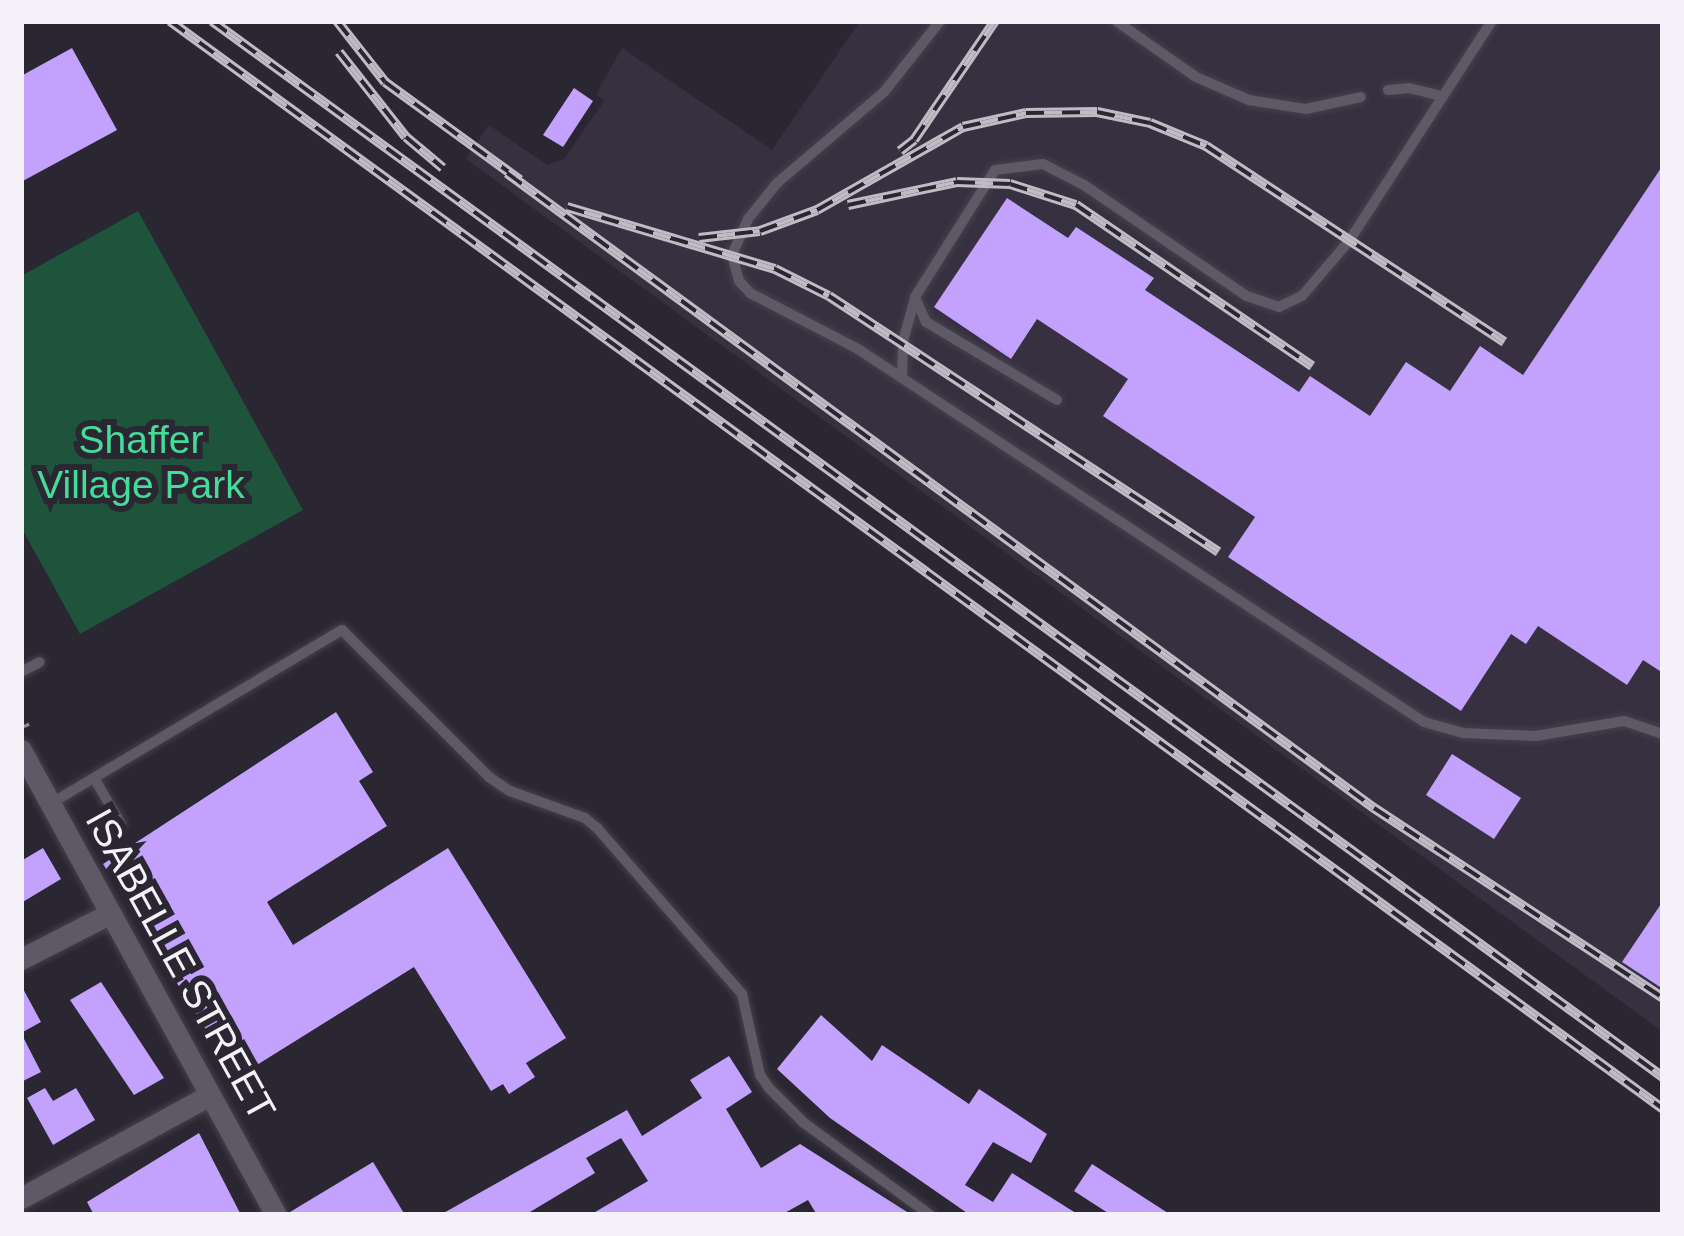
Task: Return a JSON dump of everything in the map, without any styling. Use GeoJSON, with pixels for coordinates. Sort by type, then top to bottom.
{"type":"FeatureCollection","features":[{"type":"Feature","properties":{"kind":"street","name":"ISABELLE STREET"},"geometry":{"type":"LineString","coordinates":[[21,749],[276,1215]]}},
{"type":"Feature","properties":{"kind":"street"},"geometry":{"type":"LineString","coordinates":[[21,959],[109,914]]}},
{"type":"Feature","properties":{"kind":"street"},"geometry":{"type":"LineString","coordinates":[[21,1198],[210,1095]]}},
{"type":"Feature","properties":{"kind":"lane"},"geometry":{"type":"LineString","coordinates":[[940,21],[884,92],[777,183],[737,234],[731,255],[739,281],[750,293],[902,377],[1424,722],[1463,733],[1536,736],[1624,721],[1663,734]]}},
{"type":"Feature","properties":{"kind":"lane"},"geometry":{"type":"LineString","coordinates":[[1116,21],[1196,77],[1250,100],[1306,109],[1361,97]]}},
{"type":"Feature","properties":{"kind":"lane"},"geometry":{"type":"LineString","coordinates":[[902,377],[903,341],[915,298],[995,170],[1043,164],[1084,185],[1247,296],[1280,308],[1302,296],[1349,241],[1492,21]]}},
{"type":"Feature","properties":{"kind":"lane"},"geometry":{"type":"LineString","coordinates":[[1388,90],[1409,88],[1442,96]]}},
{"type":"Feature","properties":{"kind":"lane"},"geometry":{"type":"LineString","coordinates":[[915,298],[926,322],[1057,400]]}},
{"type":"Feature","properties":{"kind":"lane"},"geometry":{"type":"LineString","coordinates":[[50,804],[342,630],[489,777],[510,791],[585,818],[598,829],[742,994],[760,1075],[769,1088],[804,1123],[930,1215]]}},
{"type":"Feature","properties":{"kind":"lane"},"geometry":{"type":"LineString","coordinates":[[21,672],[40,662]]}},
{"type":"Feature","properties":{"kind":"lane"},"geometry":{"type":"LineString","coordinates":[[94,778],[121,824]]}},
{"type":"Feature","properties":{"kind":"path"},"geometry":{"type":"LineString","coordinates":[[21,728],[29,724]]}},
{"type":"Feature","properties":{"kind":"shaded area"},"geometry":{"type":"Polygon","coordinates":[[[860,21],[1663,21],[1663,1032],[466,159],[489,125],[547,165],[564,159],[604,101],[596,94],[622,48],[772,150],[860,21]]]}},
{"type":"Feature","properties":{"kind":"green space","name":"Shaffer Village Park"},"geometry":{"type":"Polygon","coordinates":[[[138,211],[303,510],[80,634],[21,527],[21,276],[138,211]]]}},
{"type":"Feature","properties":{"kind":"building"},"geometry":{"type":"Polygon","coordinates":[[[72,48],[117,130],[21,182],[21,76],[72,48]]]}},
{"type":"Feature","properties":{"kind":"building"},"geometry":{"type":"Polygon","coordinates":[[[574,88],[593,101],[563,147],[543,135],[574,88]]]}},
{"type":"Feature","properties":{"kind":"building"},"geometry":{"type":"Polygon","coordinates":[[[1663,165],[1663,673],[1643,660],[1627,685],[1538,626],[1526,644],[1511,634],[1461,711],[1228,557],[1255,517],[1103,416],[1128,379],[1037,319],[1011,359],[934,307],[1007,198],[1068,238],[1076,227],[1154,278],[1145,290],[1299,392],[1310,376],[1370,416],[1406,362],[1450,391],[1480,346],[1523,375],[1663,165]]]}},
{"type":"Feature","properties":{"kind":"building"},"geometry":{"type":"Polygon","coordinates":[[[336,712],[373,772],[359,781],[387,826],[267,902],[293,945],[448,848],[566,1038],[526,1063],[535,1077],[509,1094],[503,1084],[491,1091],[414,967],[236,1078],[103,864],[336,712]]]}},
{"type":"Feature","properties":{"kind":"building"},"geometry":{"type":"Polygon","coordinates":[[[1452,754],[1521,798],[1494,839],[1426,795],[1452,754]]]}},
{"type":"Feature","properties":{"kind":"building"},"geometry":{"type":"Polygon","coordinates":[[[43,848],[61,879],[21,903],[21,861],[43,848]]]}},
{"type":"Feature","properties":{"kind":"building"},"geometry":{"type":"Polygon","coordinates":[[[1663,901],[1663,989],[1622,962],[1663,901]]]}},
{"type":"Feature","properties":{"kind":"building"},"geometry":{"type":"Polygon","coordinates":[[[101,982],[164,1078],[134,1095],[70,1000],[101,982]]]}},
{"type":"Feature","properties":{"kind":"building"},"geometry":{"type":"Polygon","coordinates":[[[21,985],[41,1022],[21,1033],[21,985]]]}},
{"type":"Feature","properties":{"kind":"building"},"geometry":{"type":"Polygon","coordinates":[[[821,1015],[872,1061],[882,1045],[969,1104],[979,1089],[1047,1134],[1031,1163],[993,1142],[965,1185],[993,1202],[1012,1173],[1079,1215],[970,1215],[830,1118],[777,1069],[821,1015]]]}},
{"type":"Feature","properties":{"kind":"building"},"geometry":{"type":"Polygon","coordinates":[[[21,1033],[41,1072],[21,1082],[21,1033]]]}},
{"type":"Feature","properties":{"kind":"building"},"geometry":{"type":"Polygon","coordinates":[[[729,1056],[752,1092],[726,1109],[761,1168],[800,1144],[912,1215],[817,1215],[808,1200],[781,1215],[590,1215],[648,1181],[621,1138],[586,1158],[595,1173],[525,1215],[440,1215],[627,1110],[642,1136],[702,1098],[690,1080],[729,1056]]]}},
{"type":"Feature","properties":{"kind":"building"},"geometry":{"type":"Polygon","coordinates":[[[45,1088],[53,1101],[76,1088],[95,1120],[53,1145],[27,1098],[45,1088]]]}},
{"type":"Feature","properties":{"kind":"building"},"geometry":{"type":"Polygon","coordinates":[[[199,1133],[241,1215],[94,1215],[87,1202],[199,1133]]]}},
{"type":"Feature","properties":{"kind":"building"},"geometry":{"type":"Polygon","coordinates":[[[373,1162],[405,1215],[291,1215],[290,1212],[373,1162]]]}},
{"type":"Feature","properties":{"kind":"building"},"geometry":{"type":"Polygon","coordinates":[[[1092,1164],[1171,1215],[1111,1215],[1074,1191],[1092,1164]]]}},
{"type":"Feature","properties":{"kind":"railway"},"geometry":{"type":"LineString","coordinates":[[170,21],[1663,1109]]}},
{"type":"Feature","properties":{"kind":"railway"},"geometry":{"type":"LineString","coordinates":[[212,21],[1663,1077]]}},
{"type":"Feature","properties":{"kind":"railway"},"geometry":{"type":"LineString","coordinates":[[337,21],[385,82],[520,180]]}},
{"type":"Feature","properties":{"kind":"railway"},"geometry":{"type":"LineString","coordinates":[[900,151],[914,140],[995,21]]}},
{"type":"Feature","properties":{"kind":"railway"},"geometry":{"type":"LineString","coordinates":[[339,52],[406,137],[443,168]]}},
{"type":"Feature","properties":{"kind":"railway"},"geometry":{"type":"LineString","coordinates":[[699,238],[760,231],[817,210],[963,127],[1026,113],[1097,112],[1150,123],[1206,146],[1504,342]]}},
{"type":"Feature","properties":{"kind":"railway"},"geometry":{"type":"LineString","coordinates":[[507,173],[1374,808],[1663,998]]}},
{"type":"Feature","properties":{"kind":"railway"},"geometry":{"type":"LineString","coordinates":[[848,205],[957,182],[1010,184],[1076,205],[1312,366]]}},
{"type":"Feature","properties":{"kind":"railway"},"geometry":{"type":"LineString","coordinates":[[567,207],[775,269],[829,296],[1218,552]]}}]}
